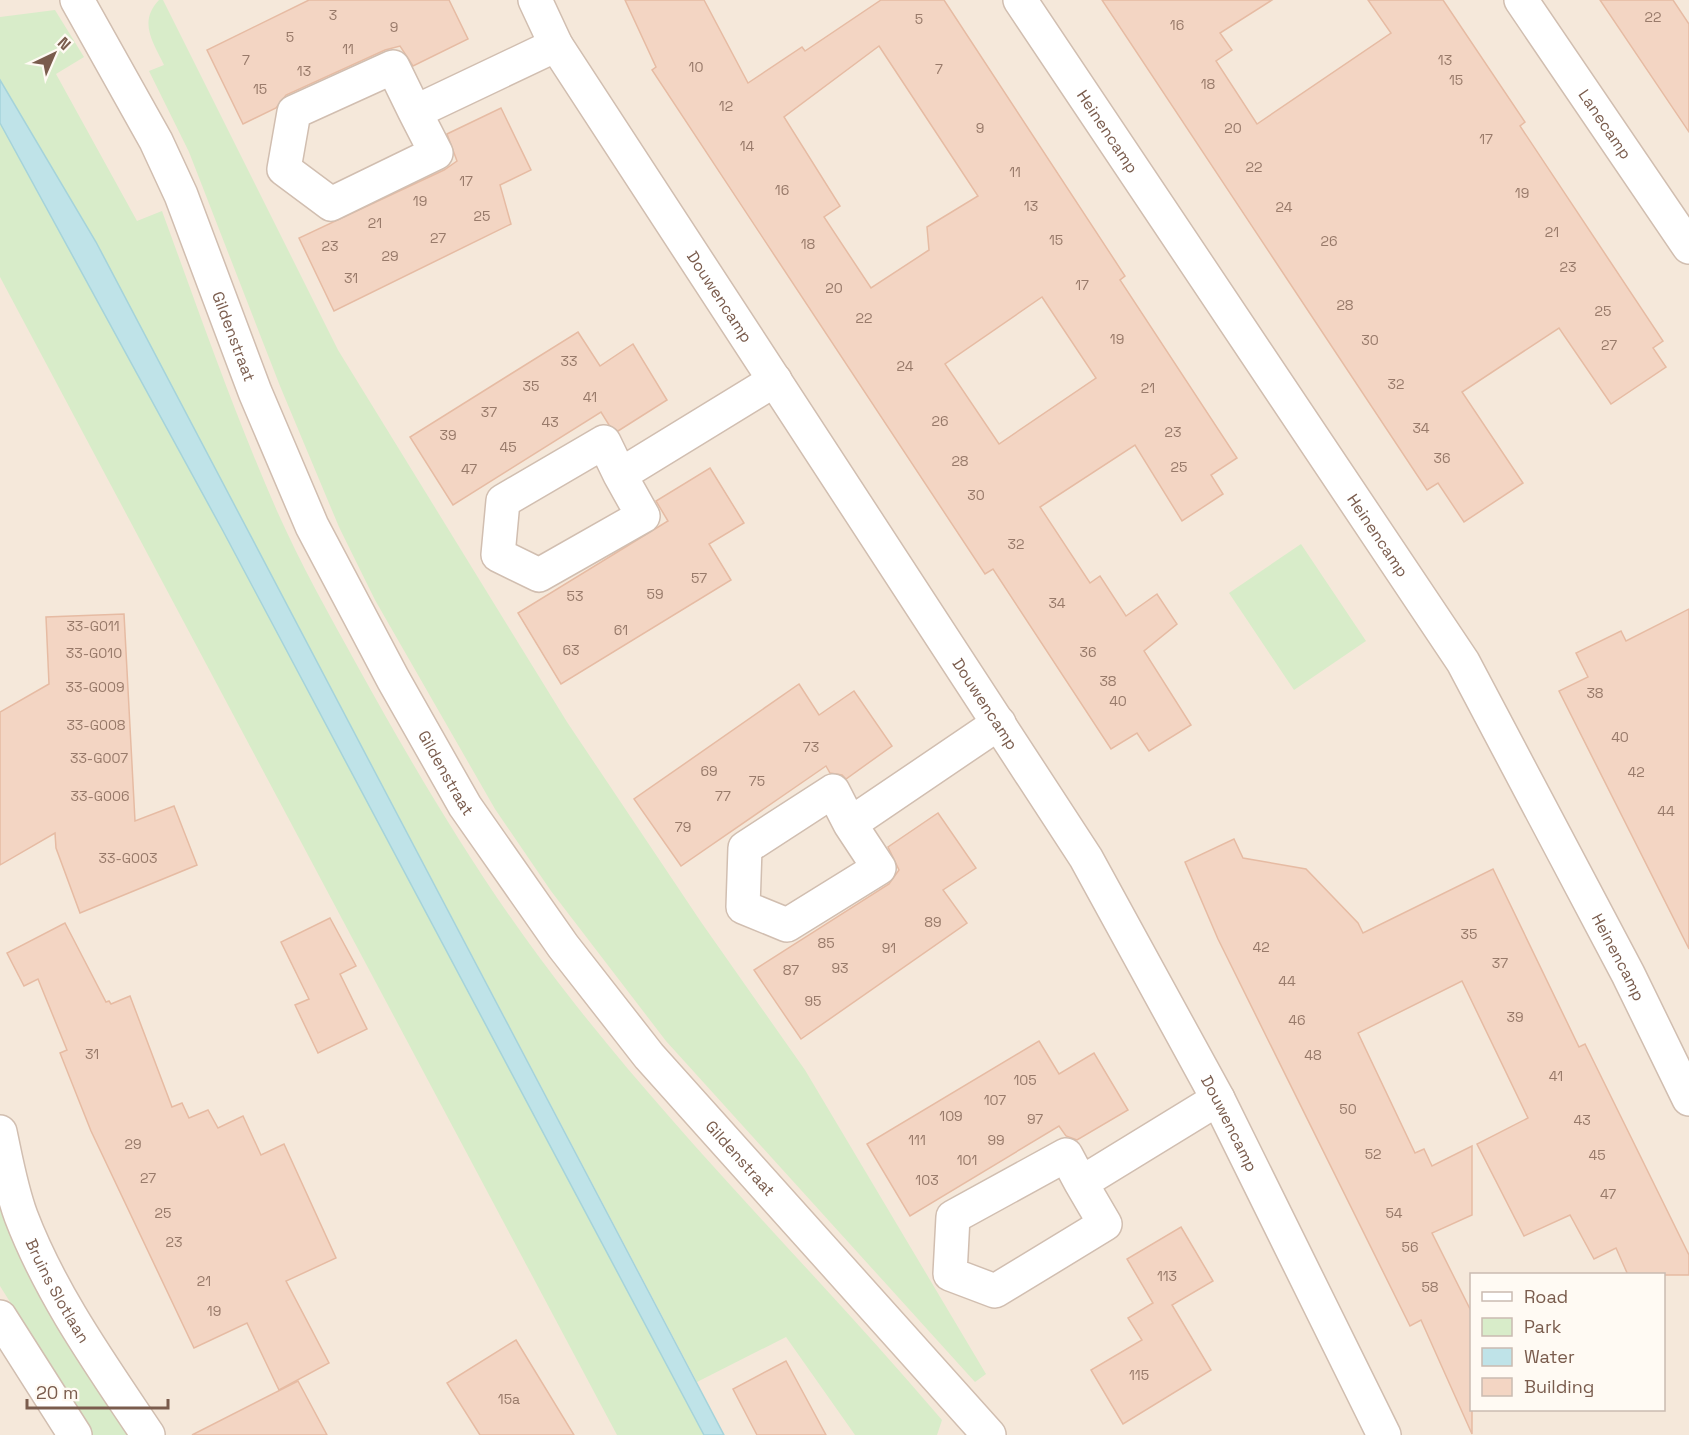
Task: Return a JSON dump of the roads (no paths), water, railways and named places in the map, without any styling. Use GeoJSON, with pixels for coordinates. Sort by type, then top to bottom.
{"type":"FeatureCollection","features":[{"type":"Feature","properties":{"kind":"street","name":"Gildenstraat"},"geometry":{"type":"LineString","coordinates":[[77,0],[156,141],[181,195],[255,392],[312,526],[393,679],[465,806],[563,946],[649,1056],[989,1435]]}},
{"type":"Feature","properties":{"kind":"street","name":"Douwencamp"},"geometry":{"type":"LineString","coordinates":[[535,0],[556,45],[1086,858],[1218,1100],[1384,1435]]}},
{"type":"Feature","properties":{"kind":"street","name":"Heinencamp"},"geometry":{"type":"LineString","coordinates":[[1020,0],[1463,662],[1629,974],[1689,1099]]}},
{"type":"Feature","properties":{"kind":"street","name":"Lanecamp"},"geometry":{"type":"LineString","coordinates":[[1521,0],[1689,247]]}},
{"type":"Feature","properties":{"kind":"street"},"geometry":{"type":"LineString","coordinates":[[415,112],[556,45]]}},
{"type":"Feature","properties":{"kind":"street"},"geometry":{"type":"LineString","coordinates":[[393,67],[415,112],[436,153],[331,204],[284,169],[294,112],[393,67]]}},
{"type":"Feature","properties":{"kind":"street"},"geometry":{"type":"LineString","coordinates":[[620,475],[775,380]]}},
{"type":"Feature","properties":{"kind":"street"},"geometry":{"type":"LineString","coordinates":[[604,442],[620,475],[643,516],[539,576],[498,555],[503,501],[604,442]]}},
{"type":"Feature","properties":{"kind":"street"},"geometry":{"type":"LineString","coordinates":[[850,824],[999,723]]}},
{"type":"Feature","properties":{"kind":"street"},"geometry":{"type":"LineString","coordinates":[[1081,1183],[1218,1100]]}},
{"type":"Feature","properties":{"kind":"street","name":"Bruins Slotlaan"},"geometry":{"type":"LineString","coordinates":[[0,1132],[21,1217],[64,1305],[148,1435]]}},
{"type":"Feature","properties":{"kind":"street"},"geometry":{"type":"LineString","coordinates":[[1066,1155],[1081,1183],[1105,1224],[995,1291],[950,1274],[953,1217],[1066,1155]]}},
{"type":"Feature","properties":{"kind":"street"},"geometry":{"type":"LineString","coordinates":[[0,1317],[75,1435]]}},
{"type":"Feature","properties":{"kind":"water"},"geometry":{"type":"Polygon","coordinates":[[[0,80],[96,242],[724,1435],[704,1435],[223,531],[0,123],[0,80]]]}}]}
